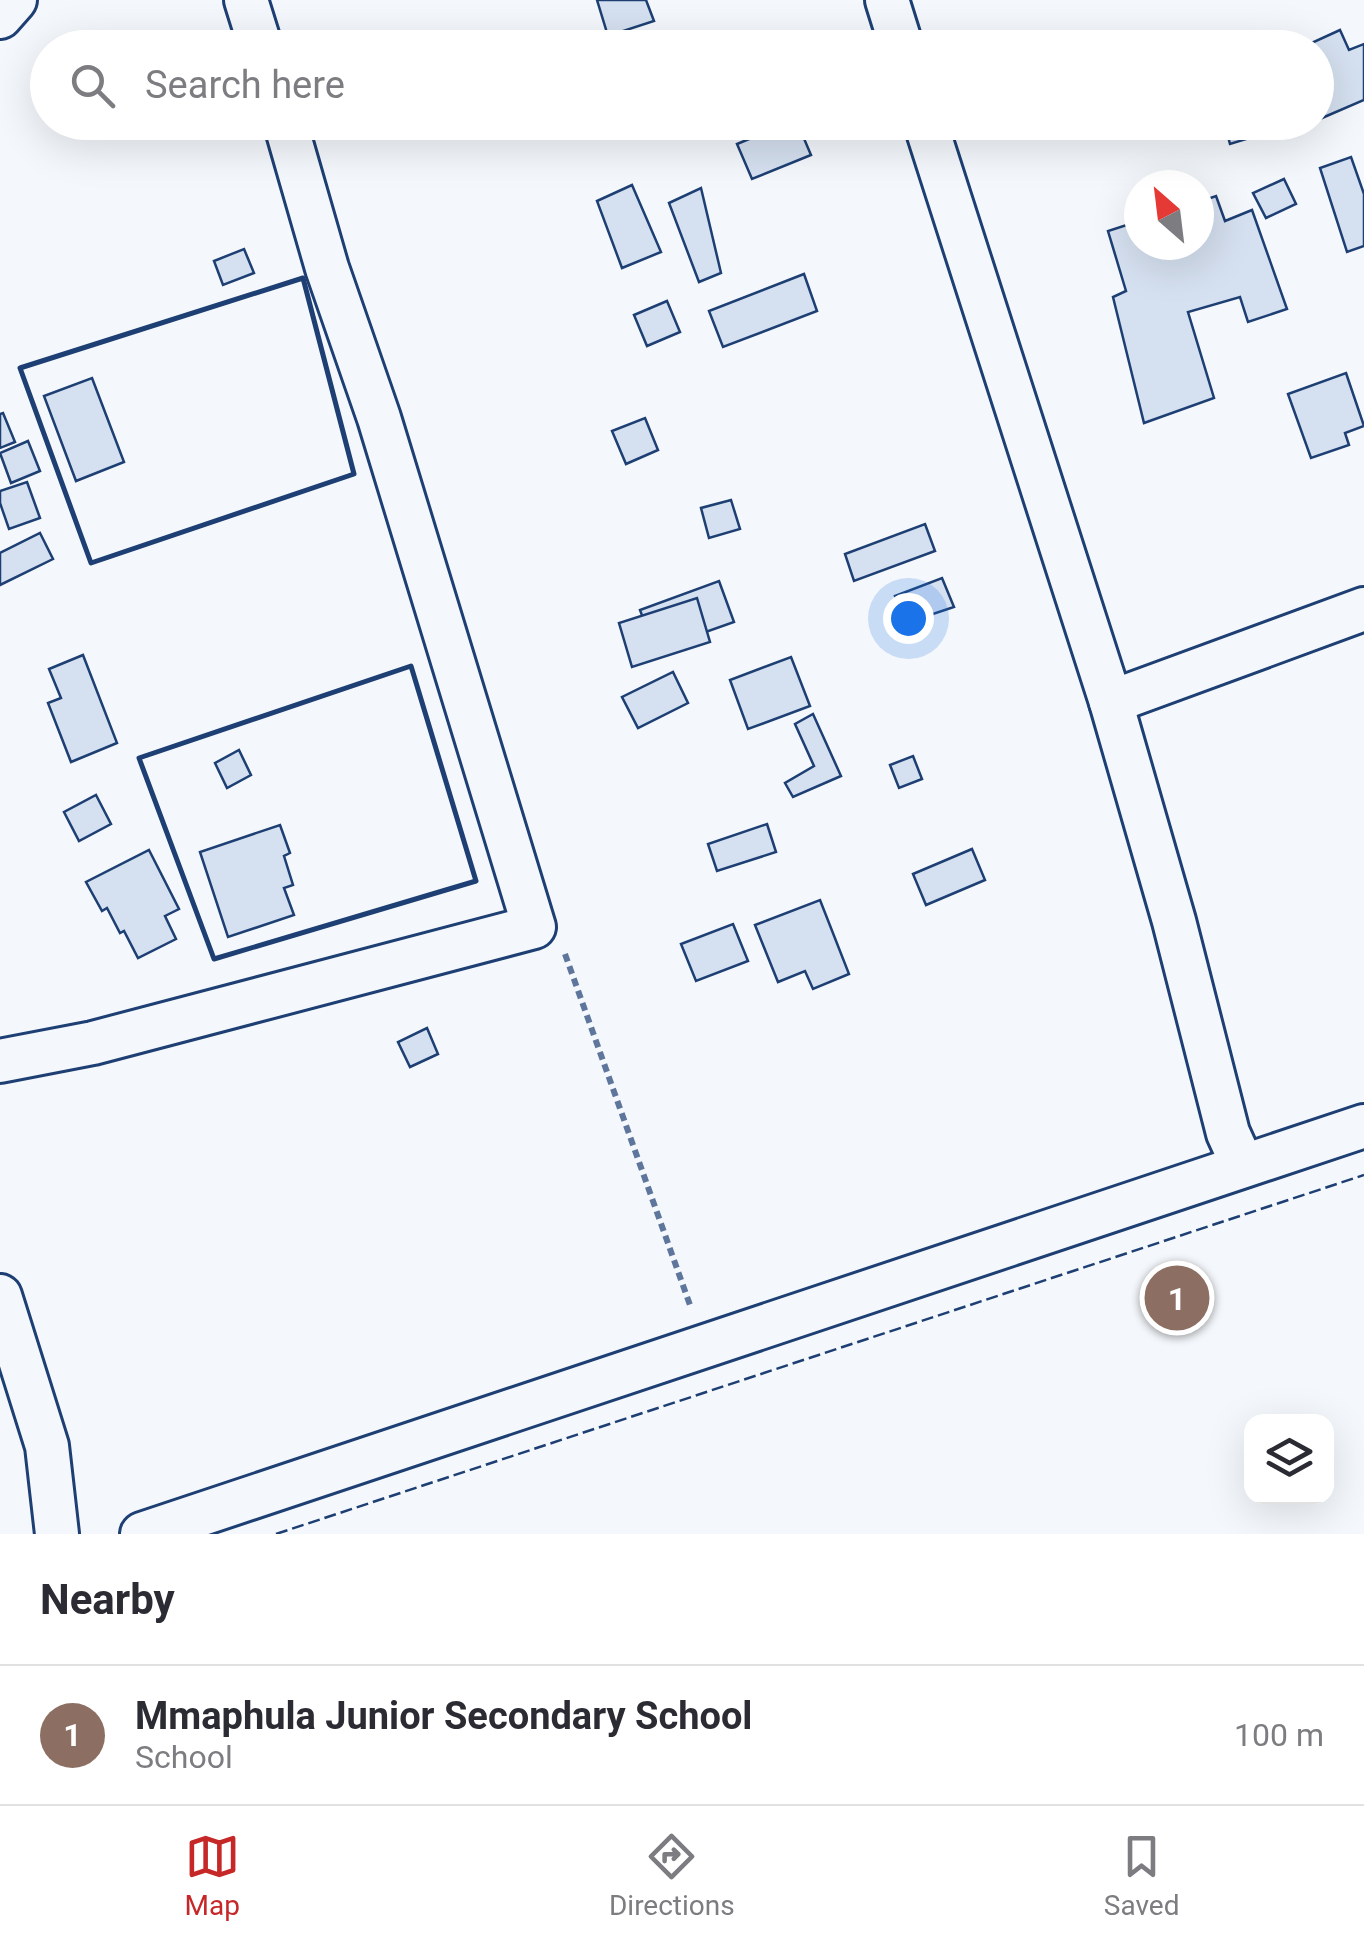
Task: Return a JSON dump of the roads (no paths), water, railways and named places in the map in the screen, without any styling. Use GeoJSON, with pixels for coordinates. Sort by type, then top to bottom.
{"type":"FeatureCollection","features":[{"type":"Feature","properties":{"kind":"street"},"geometry":{"type":"LineString","coordinates":[[0,17],[15,0]]}},
{"type":"Feature","properties":{"kind":"street"},"geometry":{"type":"LineString","coordinates":[[246,0],[255,30]]}},
{"type":"Feature","properties":{"kind":"street"},"geometry":{"type":"LineString","coordinates":[[887,0],[896,30]]}},
{"type":"Feature","properties":{"kind":"street"},"geometry":{"type":"LineString","coordinates":[[0,1060],[94,1042],[534,927],[380,418],[327,268],[290,140]]}},
{"type":"Feature","properties":{"kind":"street"},"geometry":{"type":"LineString","coordinates":[[931,140],[1111,702],[1174,921],[1223,1115],[1243,1166]]}},
{"type":"Feature","properties":{"kind":"street"},"geometry":{"type":"LineString","coordinates":[[1111,702],[1364,609]]}},
{"type":"Feature","properties":{"kind":"street"},"geometry":{"type":"LineString","coordinates":[[142,1534],[1364,1126]]}},
{"type":"Feature","properties":{"kind":"street"},"geometry":{"type":"LineString","coordinates":[[0,1296],[47,1446],[56,1534]]}},
{"type":"Feature","properties":{"kind":"place","name":"Mmaphula Junior Secondary School"},"geometry":{"type":"Point","coordinates":[1177,1298]}}]}
